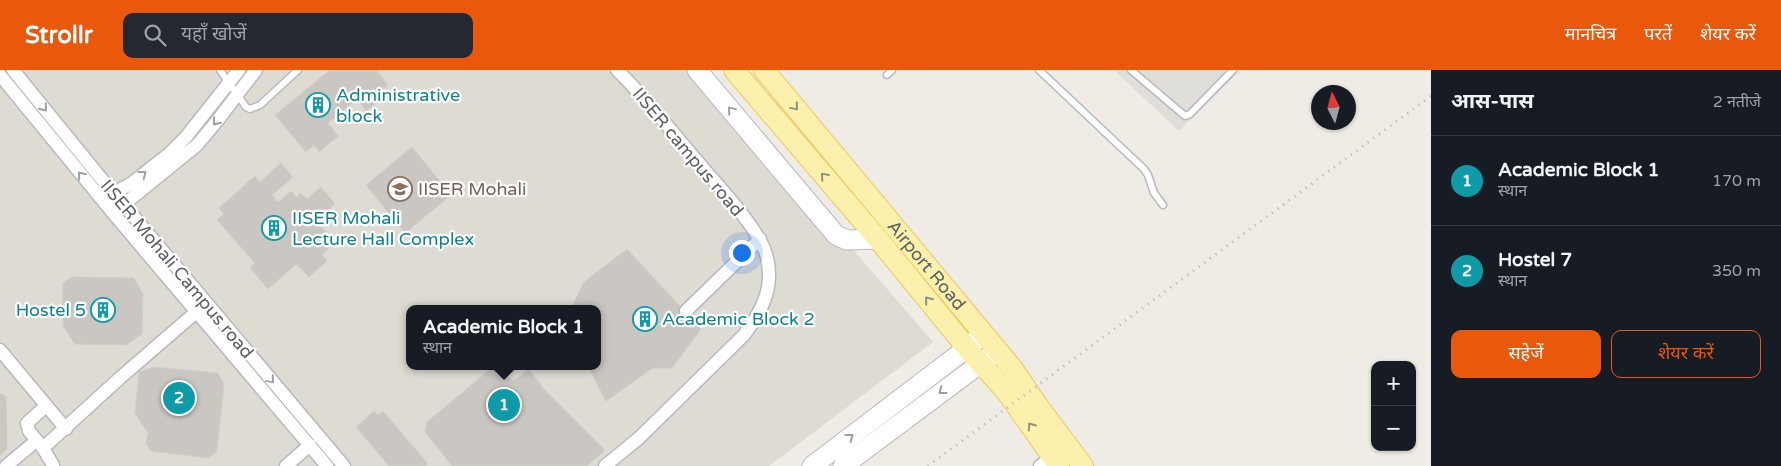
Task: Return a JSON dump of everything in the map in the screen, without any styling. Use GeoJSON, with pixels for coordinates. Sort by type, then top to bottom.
{"type":"FeatureCollection","features":[{"type":"Feature","properties":{"kind":"main road"},"geometry":{"type":"LineString","coordinates":[[734,70],[1005,390],[1050,463]]}},
{"type":"Feature","properties":{"kind":"main road","name":"Airport Road"},"geometry":{"type":"LineString","coordinates":[[764,70],[1013,369],[1083,466]]}},
{"type":"Feature","properties":{"kind":"street","name":"IISER Mohali Campus road"},"geometry":{"type":"LineString","coordinates":[[14,70],[108,197],[113,213],[202,308],[344,466]]}},
{"type":"Feature","properties":{"kind":"street"},"geometry":{"type":"LineString","coordinates":[[108,197],[132,183],[181,143],[239,70]]}},
{"type":"Feature","properties":{"kind":"street"},"geometry":{"type":"LineString","coordinates":[[113,213],[197,145],[256,70]]}},
{"type":"Feature","properties":{"kind":"street","name":"IISER campus road"},"geometry":{"type":"LineString","coordinates":[[605,466],[639,438],[744,335],[756,320],[766,299],[770,278],[767,256],[760,239],[683,144],[617,70]]}},
{"type":"Feature","properties":{"kind":"street"},"geometry":{"type":"LineString","coordinates":[[697,70],[836,235],[846,240],[878,239]]}},
{"type":"Feature","properties":{"kind":"street","name":"IISER Mohali Campus road"},"geometry":{"type":"LineString","coordinates":[[0,75],[108,197],[124,205],[202,308],[327,466]]}},
{"type":"Feature","properties":{"kind":"street"},"geometry":{"type":"LineString","coordinates":[[686,311],[760,239]]}},
{"type":"Feature","properties":{"kind":"street"},"geometry":{"type":"LineString","coordinates":[[6,466],[66,429],[121,377],[202,308]]}},
{"type":"Feature","properties":{"kind":"street"},"geometry":{"type":"LineString","coordinates":[[843,466],[974,355],[983,334]]}},
{"type":"Feature","properties":{"kind":"street"},"geometry":{"type":"LineString","coordinates":[[0,350],[66,429]]}},
{"type":"Feature","properties":{"kind":"street"},"geometry":{"type":"LineString","coordinates":[[812,466],[974,355],[997,351]]}},
{"type":"Feature","properties":{"kind":"street"},"geometry":{"type":"LineString","coordinates":[[46,406],[27,423],[27,427],[53,465]]}},
{"type":"Feature","properties":{"kind":"street"},"geometry":{"type":"LineString","coordinates":[[286,466],[310,445]]}},
{"type":"Feature","properties":{"kind":"lane"},"geometry":{"type":"LineString","coordinates":[[220,70],[246,107],[250,109],[255,108],[298,70]]}},
{"type":"Feature","properties":{"kind":"lane"},"geometry":{"type":"LineString","coordinates":[[1039,70],[1144,168],[1154,193],[1163,205]]}},
{"type":"Feature","properties":{"kind":"lane"},"geometry":{"type":"LineString","coordinates":[[1132,70],[1185,116],[1190,114],[1233,70]]}},
{"type":"Feature","properties":{"kind":"shaded area","name":"IISER Mohali"},"geometry":{"type":"Polygon","coordinates":[[[0,70],[698,70],[933,342],[769,466],[0,466],[0,70]]]}},
{"type":"Feature","properties":{"kind":"shaded area"},"geometry":{"type":"Polygon","coordinates":[[[1114,70],[1241,70],[1179,131],[1114,70]]]}},
{"type":"Feature","properties":{"kind":"building","name":"Administrative block"},"geometry":{"type":"Polygon","coordinates":[[[330,70],[376,70],[388,85],[377,94],[381,99],[366,111],[357,99],[328,123],[338,136],[319,152],[314,145],[306,152],[275,115],[330,70]]]}},
{"type":"Feature","properties":{"kind":"building"},"geometry":{"type":"Polygon","coordinates":[[[412,147],[451,195],[405,233],[366,185],[412,147]]]}},
{"type":"Feature","properties":{"kind":"building","name":"IISER Mohali Lecture Hall Complex"},"geometry":{"type":"Polygon","coordinates":[[[281,163],[293,177],[272,195],[278,202],[291,191],[296,197],[301,193],[307,199],[321,187],[335,204],[316,221],[330,236],[322,243],[328,249],[322,255],[327,261],[309,277],[296,264],[268,289],[250,268],[255,263],[217,220],[224,214],[219,208],[255,176],[260,182],[281,163]]]}},
{"type":"Feature","properties":{"kind":"building","name":"Academic Block 2"},"geometry":{"type":"Polygon","coordinates":[[[627,249],[701,329],[672,368],[653,368],[606,401],[590,370],[601,370],[601,305],[573,305],[584,282],[627,249]]]}},
{"type":"Feature","properties":{"kind":"building","name":"Hostel 5"},"geometry":{"type":"Polygon","coordinates":[[[72,277],[134,278],[143,294],[142,334],[126,345],[75,344],[63,326],[63,283],[72,277]]]}},
{"type":"Feature","properties":{"kind":"building"},"geometry":{"type":"Polygon","coordinates":[[[154,367],[218,373],[224,384],[217,451],[208,458],[151,451],[146,443],[148,433],[135,413],[139,372],[154,367]]]}},
{"type":"Feature","properties":{"kind":"building"},"geometry":{"type":"Polygon","coordinates":[[[489,370],[503,370],[513,381],[530,370],[543,388],[605,450],[587,466],[452,466],[425,432],[427,422],[489,370]]]}},
{"type":"Feature","properties":{"kind":"building"},"geometry":{"type":"Polygon","coordinates":[[[0,393],[6,397],[7,449],[0,455],[0,393]]]}},
{"type":"Feature","properties":{"kind":"building"},"geometry":{"type":"Polygon","coordinates":[[[374,411],[378,415],[383,411],[428,464],[425,466],[389,466],[356,427],[374,411]]]}},
{"type":"Feature","properties":{"kind":"railway"},"geometry":{"type":"LineString","coordinates":[[928,466],[1431,96]]}},
{"type":"Feature","properties":{"kind":"place","name":"Administrative block"},"geometry":{"type":"Point","coordinates":[318,105]}},
{"type":"Feature","properties":{"kind":"place","name":"IISER Mohali"},"geometry":{"type":"Point","coordinates":[400,189]}},
{"type":"Feature","properties":{"kind":"place","name":"IISER Mohali Lecture Hall Complex"},"geometry":{"type":"Point","coordinates":[274,228]}},
{"type":"Feature","properties":{"kind":"place","name":"Hostel 5"},"geometry":{"type":"Point","coordinates":[103,310]}},
{"type":"Feature","properties":{"kind":"place","name":"Academic Block 2"},"geometry":{"type":"Point","coordinates":[645,319]}},
{"type":"Feature","properties":{"kind":"place","name":"Hostel 7"},"geometry":{"type":"Point","coordinates":[179,398]}},
{"type":"Feature","properties":{"kind":"place","name":"Academic Block 1"},"geometry":{"type":"Point","coordinates":[504,405]}}]}
